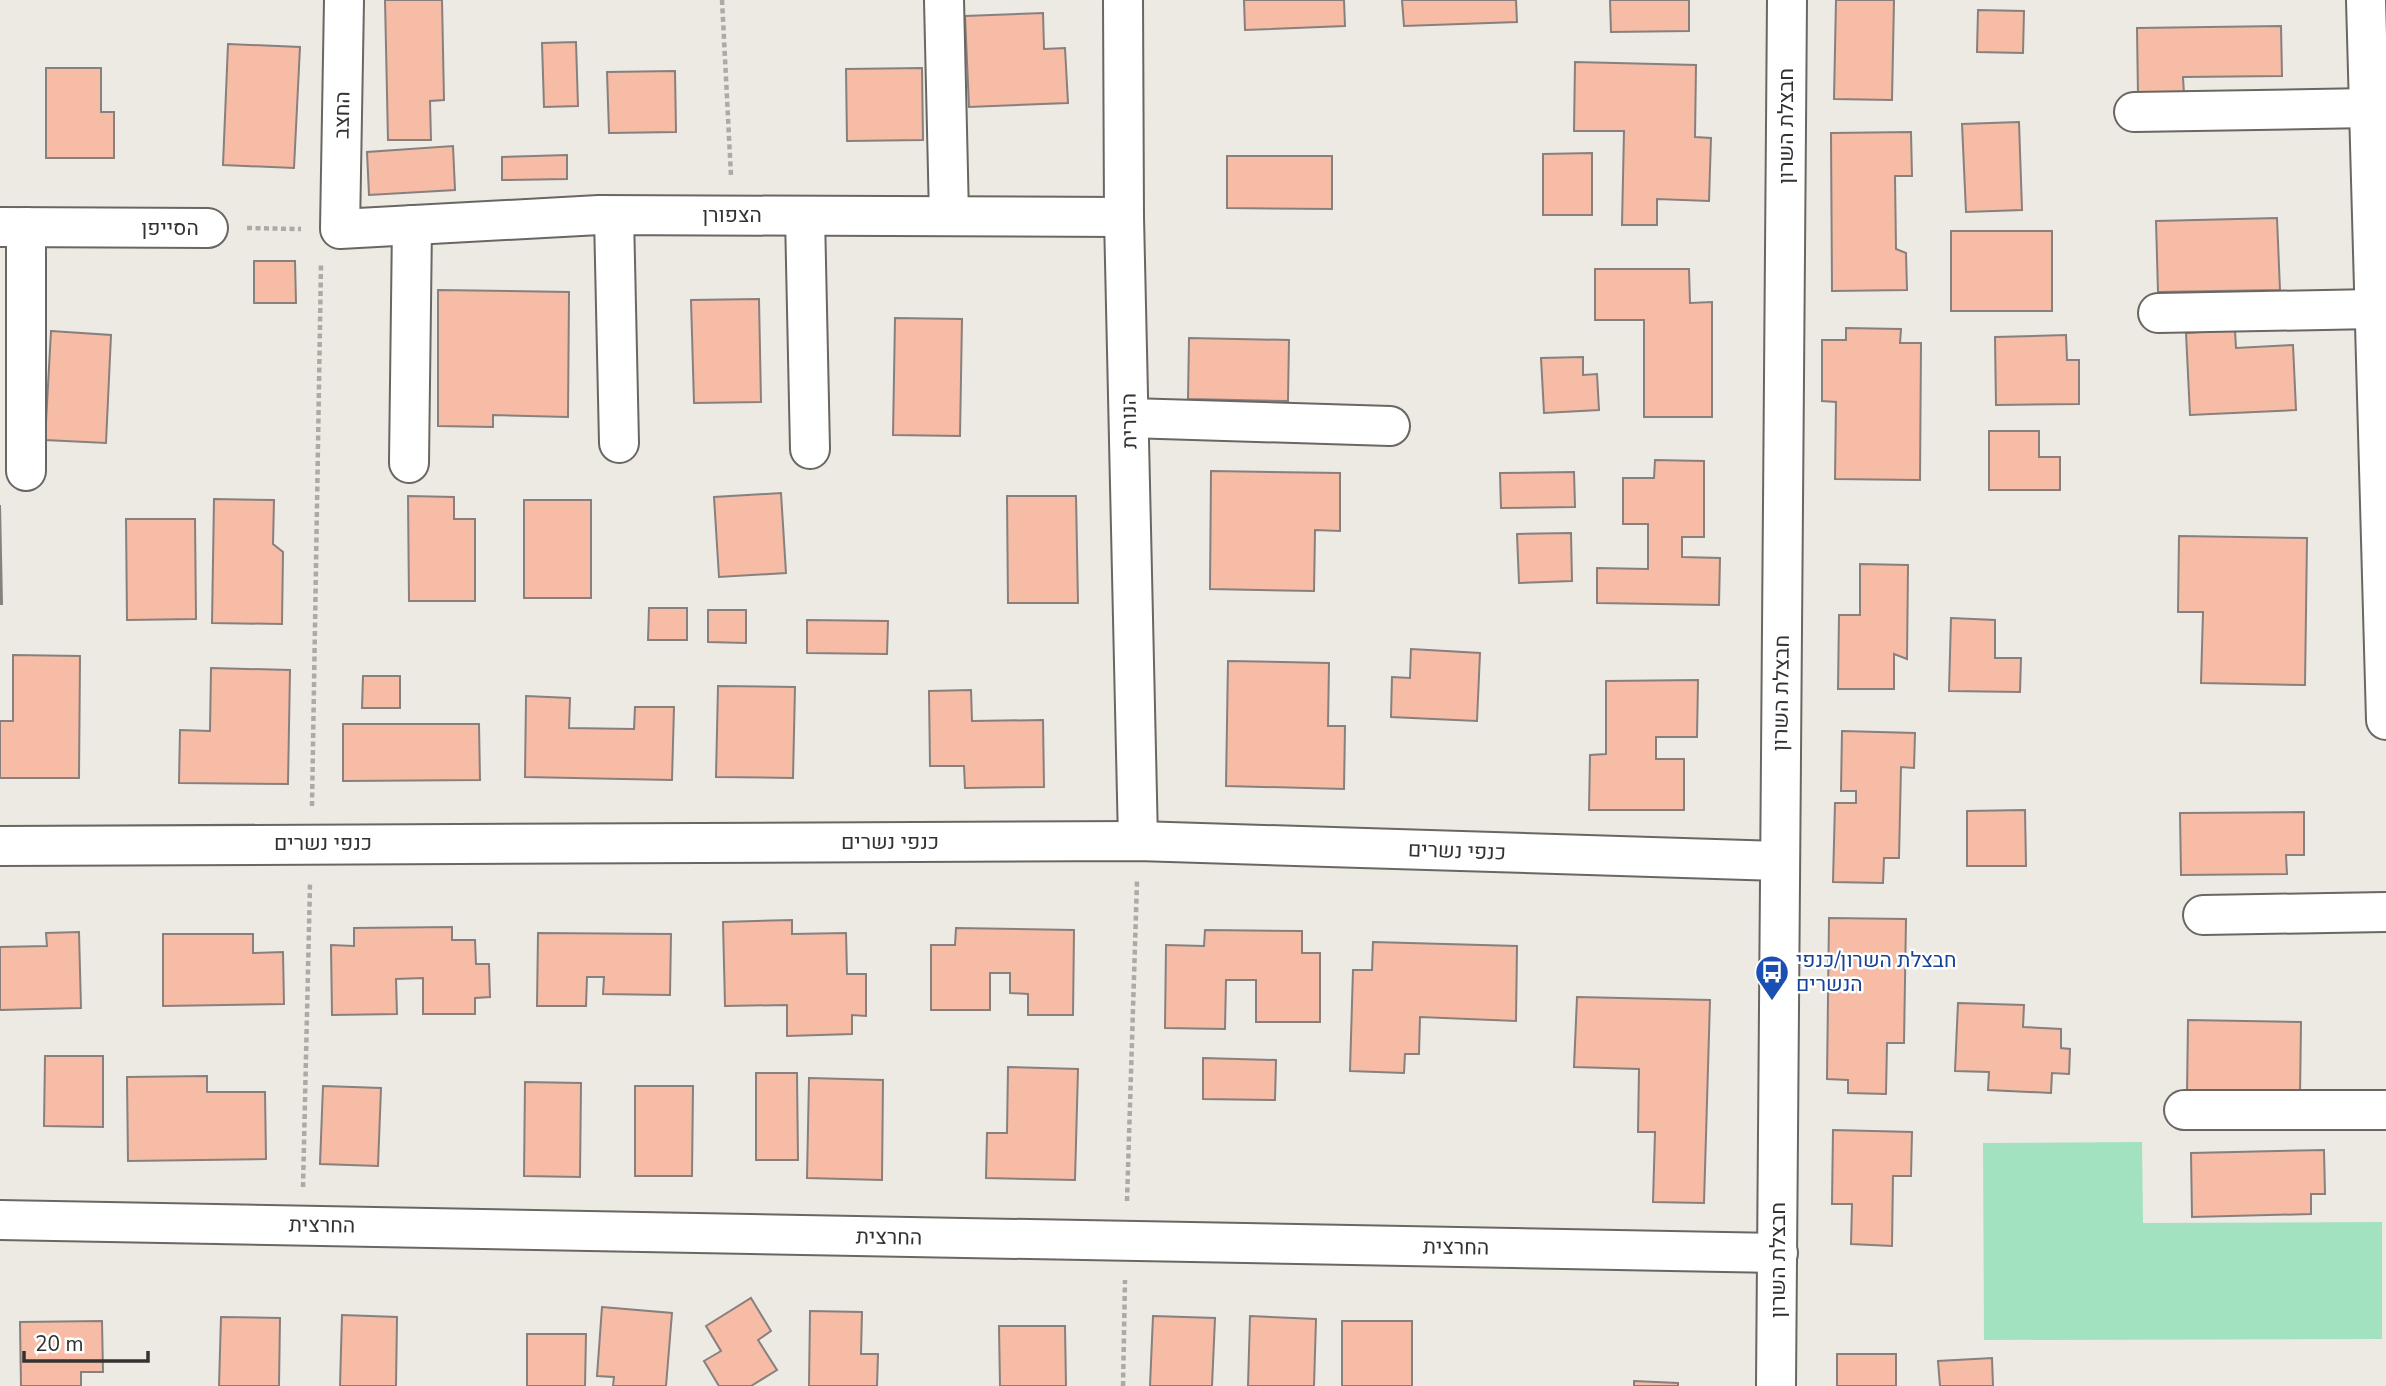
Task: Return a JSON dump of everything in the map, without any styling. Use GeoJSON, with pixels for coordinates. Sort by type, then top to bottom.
{"type":"FeatureCollection","features":[{"type":"Feature","properties":{"kind":"street","name":"החצב"},"geometry":{"type":"LineString","coordinates":[[331,229],[344,0]]}},
{"type":"Feature","properties":{"kind":"street"},"geometry":{"type":"LineString","coordinates":[[944,0],[949,216]]}},
{"type":"Feature","properties":{"kind":"street","name":"הנורית"},"geometry":{"type":"LineString","coordinates":[[1123,0],[1124,217],[1138,841]]}},
{"type":"Feature","properties":{"kind":"street","name":"חבצלת השרון"},"geometry":{"type":"LineString","coordinates":[[1776,1386],[1787,0]]}},
{"type":"Feature","properties":{"kind":"street"},"geometry":{"type":"LineString","coordinates":[[2366,0],[2386,720]]}},
{"type":"Feature","properties":{"kind":"street"},"geometry":{"type":"LineString","coordinates":[[2134,112],[2369,108]]}},
{"type":"Feature","properties":{"kind":"street","name":"הצפורן"},"geometry":{"type":"LineString","coordinates":[[331,229],[614,216],[1124,217]]}},
{"type":"Feature","properties":{"kind":"street"},"geometry":{"type":"LineString","coordinates":[[614,216],[619,443]]}},
{"type":"Feature","properties":{"kind":"street"},"geometry":{"type":"LineString","coordinates":[[805,216],[810,449]]}},
{"type":"Feature","properties":{"kind":"street"},"geometry":{"type":"LineString","coordinates":[[408,463],[412,225]]}},
{"type":"Feature","properties":{"kind":"street"},"geometry":{"type":"LineString","coordinates":[[13,227],[26,471]]}},
{"type":"Feature","properties":{"kind":"street","name":"הסייפן"},"geometry":{"type":"LineString","coordinates":[[13,227],[208,228]]}},
{"type":"Feature","properties":{"kind":"street"},"geometry":{"type":"LineString","coordinates":[[2158,313],[2374,309]]}},
{"type":"Feature","properties":{"kind":"street"},"geometry":{"type":"LineString","coordinates":[[1129,418],[1390,426]]}},
{"type":"Feature","properties":{"kind":"street","name":"כנפי נשרים"},"geometry":{"type":"LineString","coordinates":[[0,846],[1138,841],[1779,861]]}},
{"type":"Feature","properties":{"kind":"street"},"geometry":{"type":"LineString","coordinates":[[2203,915],[2386,912]]}},
{"type":"Feature","properties":{"kind":"street"},"geometry":{"type":"LineString","coordinates":[[2184,1110],[2386,1110]]}},
{"type":"Feature","properties":{"kind":"street","name":"החרצית"},"geometry":{"type":"LineString","coordinates":[[0,1220],[1778,1253]]}},
{"type":"Feature","properties":{"kind":"path"},"geometry":{"type":"LineString","coordinates":[[722,0],[733,215]]}},
{"type":"Feature","properties":{"kind":"path","name":"הסייפן"},"geometry":{"type":"LineString","coordinates":[[208,228],[331,229]]}},
{"type":"Feature","properties":{"kind":"path"},"geometry":{"type":"LineString","coordinates":[[302,1225],[311,843],[331,229]]}},
{"type":"Feature","properties":{"kind":"path"},"geometry":{"type":"LineString","coordinates":[[1123,1386],[1138,841]]}},
{"type":"Feature","properties":{"kind":"green space"},"geometry":{"type":"Polygon","coordinates":[[[2142,1142],[2143,1223],[2382,1222],[2382,1339],[1984,1340],[1983,1143],[2142,1142]]]}},
{"type":"Feature","properties":{"kind":"building"},"geometry":{"type":"Polygon","coordinates":[[[385,0],[442,0],[444,100],[430,101],[431,140],[388,140],[385,0]]]}},
{"type":"Feature","properties":{"kind":"building"},"geometry":{"type":"Polygon","coordinates":[[[1244,0],[1344,0],[1345,26],[1245,30],[1244,0]]]}},
{"type":"Feature","properties":{"kind":"building"},"geometry":{"type":"Polygon","coordinates":[[[1402,0],[1516,0],[1517,22],[1404,26],[1402,0]]]}},
{"type":"Feature","properties":{"kind":"building"},"geometry":{"type":"Polygon","coordinates":[[[1610,0],[1689,0],[1689,31],[1611,32],[1610,0]]]}},
{"type":"Feature","properties":{"kind":"building"},"geometry":{"type":"Polygon","coordinates":[[[1836,0],[1894,0],[1892,100],[1834,99],[1836,0]]]}},
{"type":"Feature","properties":{"kind":"building"},"geometry":{"type":"Polygon","coordinates":[[[1978,10],[2024,11],[2023,53],[1977,52],[1978,10]]]}},
{"type":"Feature","properties":{"kind":"building"},"geometry":{"type":"Polygon","coordinates":[[[1043,13],[1044,49],[1065,48],[1068,103],[969,107],[965,16],[1043,13]]]}},
{"type":"Feature","properties":{"kind":"building"},"geometry":{"type":"Polygon","coordinates":[[[2281,26],[2282,76],[2183,77],[2184,94],[2138,95],[2137,28],[2281,26]]]}},
{"type":"Feature","properties":{"kind":"building"},"geometry":{"type":"Polygon","coordinates":[[[576,42],[578,106],[544,107],[542,43],[576,42]]]}},
{"type":"Feature","properties":{"kind":"building"},"geometry":{"type":"Polygon","coordinates":[[[228,44],[300,47],[294,168],[223,165],[228,44]]]}},
{"type":"Feature","properties":{"kind":"building"},"geometry":{"type":"Polygon","coordinates":[[[1575,62],[1696,65],[1695,137],[1711,138],[1709,201],[1657,199],[1657,225],[1622,225],[1624,131],[1574,131],[1575,62]]]}},
{"type":"Feature","properties":{"kind":"building"},"geometry":{"type":"Polygon","coordinates":[[[46,68],[101,68],[101,112],[114,112],[114,158],[46,158],[46,68]]]}},
{"type":"Feature","properties":{"kind":"building"},"geometry":{"type":"Polygon","coordinates":[[[922,68],[923,140],[847,141],[846,69],[922,68]]]}},
{"type":"Feature","properties":{"kind":"building"},"geometry":{"type":"Polygon","coordinates":[[[675,71],[676,132],[609,133],[607,72],[675,71]]]}},
{"type":"Feature","properties":{"kind":"building"},"geometry":{"type":"Polygon","coordinates":[[[2019,122],[2022,210],[1966,212],[1962,124],[2019,122]]]}},
{"type":"Feature","properties":{"kind":"building"},"geometry":{"type":"Polygon","coordinates":[[[1911,132],[1912,176],[1895,176],[1896,249],[1906,253],[1907,290],[1832,291],[1831,133],[1911,132]]]}},
{"type":"Feature","properties":{"kind":"building"},"geometry":{"type":"Polygon","coordinates":[[[453,146],[455,190],[369,195],[367,152],[453,146]]]}},
{"type":"Feature","properties":{"kind":"building"},"geometry":{"type":"Polygon","coordinates":[[[1592,153],[1592,215],[1543,215],[1543,154],[1592,153]]]}},
{"type":"Feature","properties":{"kind":"building"},"geometry":{"type":"Polygon","coordinates":[[[567,155],[567,179],[502,180],[502,157],[567,155]]]}},
{"type":"Feature","properties":{"kind":"building"},"geometry":{"type":"Polygon","coordinates":[[[1227,156],[1332,156],[1332,209],[1227,208],[1227,156]]]}},
{"type":"Feature","properties":{"kind":"building"},"geometry":{"type":"Polygon","coordinates":[[[2277,218],[2280,290],[2158,292],[2156,221],[2277,218]]]}},
{"type":"Feature","properties":{"kind":"building"},"geometry":{"type":"Polygon","coordinates":[[[1951,231],[2052,231],[2052,311],[1951,311],[1951,231]]]}},
{"type":"Feature","properties":{"kind":"building"},"geometry":{"type":"Polygon","coordinates":[[[254,261],[295,261],[296,303],[254,303],[254,261]]]}},
{"type":"Feature","properties":{"kind":"building"},"geometry":{"type":"Polygon","coordinates":[[[1595,269],[1689,269],[1690,303],[1712,302],[1712,417],[1644,417],[1644,320],[1595,320],[1595,269]]]}},
{"type":"Feature","properties":{"kind":"building"},"geometry":{"type":"Polygon","coordinates":[[[438,290],[569,292],[568,417],[493,415],[493,427],[438,426],[438,290]]]}},
{"type":"Feature","properties":{"kind":"building"},"geometry":{"type":"Polygon","coordinates":[[[759,299],[761,402],[694,403],[691,300],[759,299]]]}},
{"type":"Feature","properties":{"kind":"building"},"geometry":{"type":"Polygon","coordinates":[[[895,318],[962,319],[960,436],[893,435],[895,318]]]}},
{"type":"Feature","properties":{"kind":"building"},"geometry":{"type":"Polygon","coordinates":[[[1846,328],[1901,329],[1900,343],[1921,343],[1920,480],[1835,479],[1836,402],[1822,401],[1822,340],[1846,340],[1846,328]]]}},
{"type":"Feature","properties":{"kind":"building"},"geometry":{"type":"Polygon","coordinates":[[[2235,330],[2236,348],[2293,345],[2296,410],[2190,415],[2186,333],[2235,330]]]}},
{"type":"Feature","properties":{"kind":"building"},"geometry":{"type":"Polygon","coordinates":[[[51,331],[111,335],[106,443],[45,440],[51,331]]]}},
{"type":"Feature","properties":{"kind":"building"},"geometry":{"type":"Polygon","coordinates":[[[2066,335],[2067,360],[2079,360],[2079,404],[1996,405],[1995,337],[2066,335]]]}},
{"type":"Feature","properties":{"kind":"building"},"geometry":{"type":"Polygon","coordinates":[[[1189,338],[1289,340],[1288,401],[1188,399],[1189,338]]]}},
{"type":"Feature","properties":{"kind":"building"},"geometry":{"type":"Polygon","coordinates":[[[1583,357],[1583,375],[1597,374],[1599,410],[1544,413],[1541,358],[1583,357]]]}},
{"type":"Feature","properties":{"kind":"building"},"geometry":{"type":"Polygon","coordinates":[[[1989,431],[2039,431],[2039,457],[2060,457],[2060,490],[1989,490],[1989,431]]]}},
{"type":"Feature","properties":{"kind":"building"},"geometry":{"type":"Polygon","coordinates":[[[1655,460],[1704,461],[1704,537],[1682,537],[1682,557],[1720,558],[1719,605],[1597,603],[1597,568],[1648,569],[1648,524],[1623,524],[1623,478],[1654,478],[1655,460]]]}},
{"type":"Feature","properties":{"kind":"building"},"geometry":{"type":"Polygon","coordinates":[[[1211,471],[1340,473],[1340,531],[1315,530],[1314,591],[1210,589],[1211,471]]]}},
{"type":"Feature","properties":{"kind":"building"},"geometry":{"type":"Polygon","coordinates":[[[1574,472],[1575,507],[1501,508],[1500,473],[1574,472]]]}},
{"type":"Feature","properties":{"kind":"building"},"geometry":{"type":"Polygon","coordinates":[[[781,493],[786,573],[719,577],[714,497],[781,493]]]}},
{"type":"Feature","properties":{"kind":"building"},"geometry":{"type":"Polygon","coordinates":[[[408,496],[454,497],[454,519],[475,519],[475,601],[409,601],[408,496]]]}},
{"type":"Feature","properties":{"kind":"building"},"geometry":{"type":"Polygon","coordinates":[[[1007,496],[1076,496],[1078,603],[1008,603],[1007,496]]]}},
{"type":"Feature","properties":{"kind":"building"},"geometry":{"type":"Polygon","coordinates":[[[214,499],[274,500],[273,544],[283,552],[282,624],[212,623],[214,499]]]}},
{"type":"Feature","properties":{"kind":"building"},"geometry":{"type":"Polygon","coordinates":[[[524,500],[591,500],[591,598],[524,598],[524,500]]]}},
{"type":"Feature","properties":{"kind":"building"},"geometry":{"type":"Polygon","coordinates":[[[0,505],[2,604],[0,604],[0,505]]]}},
{"type":"Feature","properties":{"kind":"building"},"geometry":{"type":"Polygon","coordinates":[[[126,519],[195,519],[196,619],[127,620],[126,519]]]}},
{"type":"Feature","properties":{"kind":"building"},"geometry":{"type":"Polygon","coordinates":[[[1571,533],[1572,581],[1519,583],[1517,534],[1571,533]]]}},
{"type":"Feature","properties":{"kind":"building"},"geometry":{"type":"Polygon","coordinates":[[[2179,536],[2307,538],[2305,685],[2201,683],[2203,612],[2178,612],[2179,536]]]}},
{"type":"Feature","properties":{"kind":"building"},"geometry":{"type":"Polygon","coordinates":[[[1860,564],[1908,565],[1907,659],[1894,654],[1894,689],[1838,689],[1839,615],[1860,615],[1860,564]]]}},
{"type":"Feature","properties":{"kind":"building"},"geometry":{"type":"Polygon","coordinates":[[[649,608],[687,608],[687,640],[648,640],[649,608]]]}},
{"type":"Feature","properties":{"kind":"building"},"geometry":{"type":"Polygon","coordinates":[[[708,610],[746,610],[746,643],[708,642],[708,610]]]}},
{"type":"Feature","properties":{"kind":"building"},"geometry":{"type":"Polygon","coordinates":[[[1951,618],[1995,620],[1995,658],[2021,658],[2020,692],[1949,691],[1951,618]]]}},
{"type":"Feature","properties":{"kind":"building"},"geometry":{"type":"Polygon","coordinates":[[[807,620],[888,621],[887,654],[807,653],[807,620]]]}},
{"type":"Feature","properties":{"kind":"building"},"geometry":{"type":"Polygon","coordinates":[[[1411,649],[1480,653],[1477,721],[1391,717],[1392,677],[1410,678],[1411,649]]]}},
{"type":"Feature","properties":{"kind":"building"},"geometry":{"type":"Polygon","coordinates":[[[13,655],[80,656],[79,778],[0,778],[0,721],[13,721],[13,655]]]}},
{"type":"Feature","properties":{"kind":"building"},"geometry":{"type":"Polygon","coordinates":[[[1228,661],[1329,663],[1328,726],[1345,726],[1344,789],[1226,786],[1228,661]]]}},
{"type":"Feature","properties":{"kind":"building"},"geometry":{"type":"Polygon","coordinates":[[[211,668],[290,670],[288,784],[179,783],[180,730],[210,731],[211,668]]]}},
{"type":"Feature","properties":{"kind":"building"},"geometry":{"type":"Polygon","coordinates":[[[363,676],[400,676],[400,708],[362,708],[363,676]]]}},
{"type":"Feature","properties":{"kind":"building"},"geometry":{"type":"Polygon","coordinates":[[[1698,680],[1697,737],[1656,737],[1656,759],[1684,759],[1684,810],[1589,810],[1590,755],[1606,754],[1606,681],[1698,680]]]}},
{"type":"Feature","properties":{"kind":"building"},"geometry":{"type":"Polygon","coordinates":[[[718,686],[795,687],[793,778],[716,777],[718,686]]]}},
{"type":"Feature","properties":{"kind":"building"},"geometry":{"type":"Polygon","coordinates":[[[971,690],[972,721],[1043,720],[1044,787],[965,788],[964,766],[930,766],[929,691],[971,690]]]}},
{"type":"Feature","properties":{"kind":"building"},"geometry":{"type":"Polygon","coordinates":[[[526,696],[570,698],[569,728],[634,729],[635,707],[674,707],[672,780],[525,777],[526,696]]]}},
{"type":"Feature","properties":{"kind":"building"},"geometry":{"type":"Polygon","coordinates":[[[343,724],[479,724],[480,780],[343,781],[343,724]]]}},
{"type":"Feature","properties":{"kind":"building"},"geometry":{"type":"Polygon","coordinates":[[[1842,731],[1915,733],[1914,768],[1901,767],[1899,858],[1884,858],[1883,883],[1833,882],[1835,803],[1856,803],[1856,791],[1841,791],[1842,731]]]}},
{"type":"Feature","properties":{"kind":"building"},"geometry":{"type":"Polygon","coordinates":[[[2025,810],[2026,866],[1967,866],[1967,811],[2025,810]]]}},
{"type":"Feature","properties":{"kind":"building"},"geometry":{"type":"Polygon","coordinates":[[[2304,812],[2304,855],[2286,855],[2287,874],[2181,875],[2180,813],[2304,812]]]}},
{"type":"Feature","properties":{"kind":"building"},"geometry":{"type":"Polygon","coordinates":[[[1829,918],[1906,919],[1904,1043],[1887,1043],[1886,1094],[1848,1093],[1848,1080],[1827,1079],[1829,918]]]}},
{"type":"Feature","properties":{"kind":"building"},"geometry":{"type":"Polygon","coordinates":[[[792,920],[792,934],[846,933],[847,974],[866,974],[866,1016],[852,1015],[852,1034],[787,1036],[787,1005],[725,1006],[723,922],[792,920]]]}},
{"type":"Feature","properties":{"kind":"building"},"geometry":{"type":"Polygon","coordinates":[[[452,927],[452,940],[475,940],[476,964],[489,964],[490,997],[475,998],[475,1014],[423,1014],[423,978],[396,979],[397,1014],[332,1015],[331,945],[354,946],[354,928],[452,927]]]}},
{"type":"Feature","properties":{"kind":"building"},"geometry":{"type":"Polygon","coordinates":[[[956,928],[1074,930],[1073,1015],[1028,1015],[1028,994],[1010,993],[1010,973],[990,973],[990,1010],[931,1010],[931,945],[955,945],[956,928]]]}},
{"type":"Feature","properties":{"kind":"building"},"geometry":{"type":"Polygon","coordinates":[[[1205,930],[1302,931],[1302,953],[1320,953],[1320,1022],[1256,1022],[1256,980],[1226,980],[1225,1029],[1165,1028],[1166,945],[1204,946],[1205,930]]]}},
{"type":"Feature","properties":{"kind":"building"},"geometry":{"type":"Polygon","coordinates":[[[79,932],[81,1008],[0,1010],[0,947],[47,946],[46,933],[79,932]]]}},
{"type":"Feature","properties":{"kind":"building"},"geometry":{"type":"Polygon","coordinates":[[[538,933],[671,934],[670,995],[603,994],[604,977],[587,977],[586,1006],[537,1006],[538,933]]]}},
{"type":"Feature","properties":{"kind":"building"},"geometry":{"type":"Polygon","coordinates":[[[163,934],[253,934],[253,953],[283,952],[284,1004],[163,1006],[163,934]]]}},
{"type":"Feature","properties":{"kind":"building"},"geometry":{"type":"Polygon","coordinates":[[[1373,942],[1517,946],[1516,1021],[1420,1017],[1419,1054],[1405,1054],[1404,1073],[1350,1071],[1353,970],[1372,970],[1373,942]]]}},
{"type":"Feature","properties":{"kind":"building"},"geometry":{"type":"Polygon","coordinates":[[[1577,997],[1710,1000],[1704,1203],[1653,1202],[1655,1132],[1638,1132],[1639,1069],[1574,1067],[1577,997]]]}},
{"type":"Feature","properties":{"kind":"building"},"geometry":{"type":"Polygon","coordinates":[[[1958,1003],[2024,1005],[2023,1027],[2061,1029],[2061,1048],[2070,1049],[2069,1074],[2052,1073],[2051,1093],[1988,1090],[1989,1072],[1955,1071],[1958,1003]]]}},
{"type":"Feature","properties":{"kind":"building"},"geometry":{"type":"Polygon","coordinates":[[[2188,1020],[2301,1022],[2300,1097],[2187,1095],[2188,1020]]]}},
{"type":"Feature","properties":{"kind":"building"},"geometry":{"type":"Polygon","coordinates":[[[45,1056],[103,1056],[103,1127],[44,1126],[45,1056]]]}},
{"type":"Feature","properties":{"kind":"building"},"geometry":{"type":"Polygon","coordinates":[[[1203,1058],[1276,1060],[1275,1100],[1203,1099],[1203,1058]]]}},
{"type":"Feature","properties":{"kind":"building"},"geometry":{"type":"Polygon","coordinates":[[[1008,1067],[1078,1069],[1075,1180],[986,1178],[987,1133],[1007,1133],[1008,1067]]]}},
{"type":"Feature","properties":{"kind":"building"},"geometry":{"type":"Polygon","coordinates":[[[756,1073],[797,1073],[798,1160],[756,1160],[756,1073]]]}},
{"type":"Feature","properties":{"kind":"building"},"geometry":{"type":"Polygon","coordinates":[[[207,1076],[207,1092],[265,1092],[266,1159],[128,1161],[127,1077],[207,1076]]]}},
{"type":"Feature","properties":{"kind":"building"},"geometry":{"type":"Polygon","coordinates":[[[809,1078],[883,1080],[882,1180],[807,1178],[809,1078]]]}},
{"type":"Feature","properties":{"kind":"building"},"geometry":{"type":"Polygon","coordinates":[[[525,1082],[581,1083],[580,1177],[524,1176],[525,1082]]]}},
{"type":"Feature","properties":{"kind":"building"},"geometry":{"type":"Polygon","coordinates":[[[323,1086],[381,1088],[378,1166],[320,1164],[323,1086]]]}},
{"type":"Feature","properties":{"kind":"building"},"geometry":{"type":"Polygon","coordinates":[[[635,1086],[693,1086],[692,1176],[635,1176],[635,1086]]]}},
{"type":"Feature","properties":{"kind":"building"},"geometry":{"type":"Polygon","coordinates":[[[1833,1130],[1912,1132],[1911,1176],[1893,1176],[1892,1246],[1851,1244],[1852,1204],[1832,1204],[1833,1130]]]}},
{"type":"Feature","properties":{"kind":"building"},"geometry":{"type":"Polygon","coordinates":[[[2324,1150],[2325,1194],[2311,1194],[2311,1214],[2192,1217],[2191,1153],[2324,1150]]]}},
{"type":"Feature","properties":{"kind":"building"},"geometry":{"type":"Polygon","coordinates":[[[751,1298],[771,1331],[758,1340],[777,1370],[751,1386],[719,1386],[704,1361],[721,1351],[706,1326],[751,1298]]]}},
{"type":"Feature","properties":{"kind":"building"},"geometry":{"type":"Polygon","coordinates":[[[602,1307],[672,1313],[666,1386],[613,1386],[614,1377],[597,1376],[602,1307]]]}},
{"type":"Feature","properties":{"kind":"building"},"geometry":{"type":"Polygon","coordinates":[[[810,1311],[862,1312],[861,1354],[878,1354],[877,1386],[809,1386],[810,1311]]]}},
{"type":"Feature","properties":{"kind":"building"},"geometry":{"type":"Polygon","coordinates":[[[342,1315],[397,1317],[396,1386],[340,1386],[342,1315]]]}},
{"type":"Feature","properties":{"kind":"building"},"geometry":{"type":"Polygon","coordinates":[[[1153,1316],[1215,1318],[1212,1386],[1150,1386],[1153,1316]]]}},
{"type":"Feature","properties":{"kind":"building"},"geometry":{"type":"Polygon","coordinates":[[[1250,1316],[1316,1319],[1314,1386],[1248,1386],[1250,1316]]]}},
{"type":"Feature","properties":{"kind":"building"},"geometry":{"type":"Polygon","coordinates":[[[221,1317],[280,1318],[279,1386],[219,1386],[221,1317]]]}},
{"type":"Feature","properties":{"kind":"building"},"geometry":{"type":"Polygon","coordinates":[[[102,1321],[103,1372],[81,1372],[81,1386],[21,1386],[20,1322],[102,1321]]]}},
{"type":"Feature","properties":{"kind":"building"},"geometry":{"type":"Polygon","coordinates":[[[1342,1321],[1412,1321],[1412,1386],[1342,1386],[1342,1321]]]}},
{"type":"Feature","properties":{"kind":"building"},"geometry":{"type":"Polygon","coordinates":[[[999,1326],[1065,1326],[1066,1386],[1000,1386],[999,1326]]]}},
{"type":"Feature","properties":{"kind":"building"},"geometry":{"type":"Polygon","coordinates":[[[527,1334],[586,1334],[585,1386],[527,1386],[527,1334]]]}},
{"type":"Feature","properties":{"kind":"building"},"geometry":{"type":"Polygon","coordinates":[[[1837,1354],[1896,1354],[1896,1386],[1837,1386],[1837,1354]]]}},
{"type":"Feature","properties":{"kind":"building"},"geometry":{"type":"Polygon","coordinates":[[[1992,1358],[1993,1386],[1940,1386],[1938,1361],[1992,1358]]]}},
{"type":"Feature","properties":{"kind":"building"},"geometry":{"type":"Polygon","coordinates":[[[1634,1381],[1678,1383],[1678,1386],[1634,1386],[1634,1381]]]}},
{"type":"Feature","properties":{"kind":"place","name":"חבצלת השרון/כנפי הנשרים"},"geometry":{"type":"Point","coordinates":[1772,1002]}}]}
